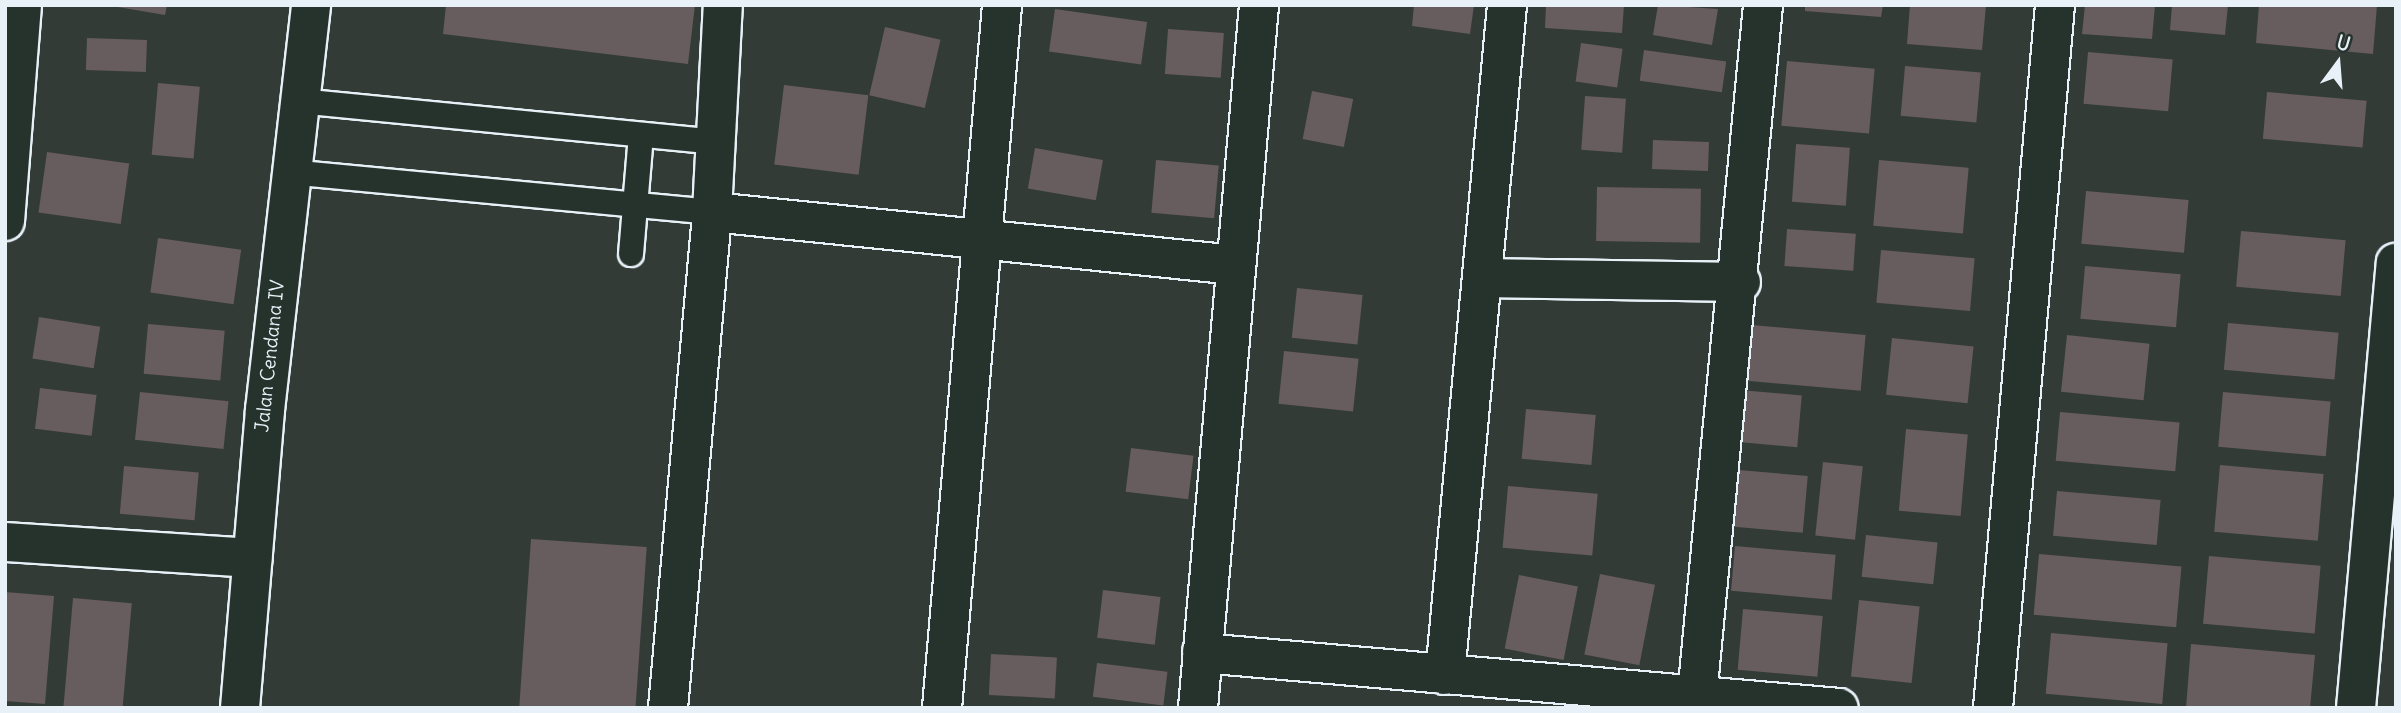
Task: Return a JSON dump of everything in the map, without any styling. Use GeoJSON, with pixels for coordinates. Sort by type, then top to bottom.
{"type":"FeatureCollection","features":[{"type":"Feature","properties":{"kind":"street"},"geometry":{"type":"LineString","coordinates":[[5,221],[22,5]]}},
{"type":"Feature","properties":{"kind":"street","name":"Jalan Cendana IV"},"geometry":{"type":"LineString","coordinates":[[240,708],[289,172],[311,5]]}},
{"type":"Feature","properties":{"kind":"street"},"geometry":{"type":"LineString","coordinates":[[667,708],[712,212],[723,5]]}},
{"type":"Feature","properties":{"kind":"street"},"geometry":{"type":"LineString","coordinates":[[942,708],[1002,5]]}},
{"type":"Feature","properties":{"kind":"street"},"geometry":{"type":"LineString","coordinates":[[1198,708],[1259,5]]}},
{"type":"Feature","properties":{"kind":"street"},"geometry":{"type":"LineString","coordinates":[[1446,675],[1507,5]]}},
{"type":"Feature","properties":{"kind":"street"},"geometry":{"type":"LineString","coordinates":[[1697,695],[1741,282],[1763,5]]}},
{"type":"Feature","properties":{"kind":"street"},"geometry":{"type":"LineString","coordinates":[[1993,708],[2055,5]]}},
{"type":"Feature","properties":{"kind":"street"},"geometry":{"type":"LineString","coordinates":[[712,212],[981,244],[1237,265]]}},
{"type":"Feature","properties":{"kind":"street"},"geometry":{"type":"LineString","coordinates":[[2356,708],[2383,552],[2396,263]]}},
{"type":"Feature","properties":{"kind":"street"},"geometry":{"type":"LineString","coordinates":[[1482,278],[1741,282]]}},
{"type":"Feature","properties":{"kind":"street"},"geometry":{"type":"LineString","coordinates":[[5,542],[252,558]]}},
{"type":"Feature","properties":{"kind":"street"},"geometry":{"type":"LineString","coordinates":[[1202,653],[1839,708]]}},
{"type":"Feature","properties":{"kind":"lane"},"geometry":{"type":"LineString","coordinates":[[299,101],[717,142]]}},
{"type":"Feature","properties":{"kind":"lane"},"geometry":{"type":"LineString","coordinates":[[631,254],[640,135]]}},
{"type":"Feature","properties":{"kind":"lane"},"geometry":{"type":"LineString","coordinates":[[289,172],[635,208],[712,212]]}},
{"type":"Feature","properties":{"kind":"building"},"geometry":{"type":"Polygon","coordinates":[[[106,5],[167,5],[165,15],[106,5]]]}},
{"type":"Feature","properties":{"kind":"building"},"geometry":{"type":"Polygon","coordinates":[[[446,5],[695,5],[688,64],[443,34],[446,5]]]}},
{"type":"Feature","properties":{"kind":"building"},"geometry":{"type":"Polygon","coordinates":[[[1414,5],[1474,5],[1470,34],[1412,26],[1414,5]]]}},
{"type":"Feature","properties":{"kind":"building"},"geometry":{"type":"Polygon","coordinates":[[[1546,5],[1624,5],[1622,33],[1545,28],[1546,5]]]}},
{"type":"Feature","properties":{"kind":"building"},"geometry":{"type":"Polygon","coordinates":[[[1658,5],[1718,9],[1712,45],[1653,35],[1658,5]]]}},
{"type":"Feature","properties":{"kind":"building"},"geometry":{"type":"Polygon","coordinates":[[[1805,5],[1883,5],[1881,17],[1805,11],[1805,5]]]}},
{"type":"Feature","properties":{"kind":"building"},"geometry":{"type":"Polygon","coordinates":[[[1910,5],[1986,5],[1982,50],[1907,44],[1910,5]]]}},
{"type":"Feature","properties":{"kind":"building"},"geometry":{"type":"Polygon","coordinates":[[[2085,5],[2155,5],[2152,39],[2082,34],[2085,5]]]}},
{"type":"Feature","properties":{"kind":"building"},"geometry":{"type":"Polygon","coordinates":[[[2172,5],[2228,5],[2225,35],[2170,30],[2172,5]]]}},
{"type":"Feature","properties":{"kind":"building"},"geometry":{"type":"Polygon","coordinates":[[[2259,5],[2377,5],[2373,54],[2256,43],[2259,5]]]}},
{"type":"Feature","properties":{"kind":"building"},"geometry":{"type":"Polygon","coordinates":[[[1055,9],[1147,22],[1141,65],[1049,52],[1055,9]]]}},
{"type":"Feature","properties":{"kind":"building"},"geometry":{"type":"Polygon","coordinates":[[[885,27],[941,40],[925,108],[869,95],[885,27]]]}},
{"type":"Feature","properties":{"kind":"building"},"geometry":{"type":"Polygon","coordinates":[[[1168,29],[1224,33],[1221,78],[1165,74],[1168,29]]]}},
{"type":"Feature","properties":{"kind":"building"},"geometry":{"type":"Polygon","coordinates":[[[87,38],[147,40],[146,72],[86,70],[87,38]]]}},
{"type":"Feature","properties":{"kind":"building"},"geometry":{"type":"Polygon","coordinates":[[[1581,43],[1623,49],[1617,87],[1576,82],[1581,43]]]}},
{"type":"Feature","properties":{"kind":"building"},"geometry":{"type":"Polygon","coordinates":[[[1644,50],[1726,62],[1722,92],[1640,81],[1644,50]]]}},
{"type":"Feature","properties":{"kind":"building"},"geometry":{"type":"Polygon","coordinates":[[[2088,52],[2173,59],[2168,111],[2083,104],[2088,52]]]}},
{"type":"Feature","properties":{"kind":"building"},"geometry":{"type":"Polygon","coordinates":[[[1787,61],[1875,69],[1869,133],[1781,126],[1787,61]]]}},
{"type":"Feature","properties":{"kind":"building"},"geometry":{"type":"Polygon","coordinates":[[[1905,66],[1981,73],[1976,122],[1901,116],[1905,66]]]}},
{"type":"Feature","properties":{"kind":"building"},"geometry":{"type":"Polygon","coordinates":[[[158,83],[200,87],[194,158],[152,155],[158,83]]]}},
{"type":"Feature","properties":{"kind":"building"},"geometry":{"type":"Polygon","coordinates":[[[784,85],[868,95],[859,175],[774,164],[784,85]]]}},
{"type":"Feature","properties":{"kind":"building"},"geometry":{"type":"Polygon","coordinates":[[[1312,91],[1353,99],[1344,147],[1303,139],[1312,91]]]}},
{"type":"Feature","properties":{"kind":"building"},"geometry":{"type":"Polygon","coordinates":[[[2267,92],[2367,101],[2363,148],[2263,139],[2267,92]]]}},
{"type":"Feature","properties":{"kind":"building"},"geometry":{"type":"Polygon","coordinates":[[[1585,96],[1626,99],[1622,153],[1581,150],[1585,96]]]}},
{"type":"Feature","properties":{"kind":"building"},"geometry":{"type":"Polygon","coordinates":[[[1653,140],[1709,142],[1708,171],[1652,169],[1653,140]]]}},
{"type":"Feature","properties":{"kind":"building"},"geometry":{"type":"Polygon","coordinates":[[[1796,144],[1850,148],[1846,206],[1792,202],[1796,144]]]}},
{"type":"Feature","properties":{"kind":"building"},"geometry":{"type":"Polygon","coordinates":[[[1035,148],[1103,160],[1096,200],[1028,188],[1035,148]]]}},
{"type":"Feature","properties":{"kind":"building"},"geometry":{"type":"Polygon","coordinates":[[[47,152],[129,164],[121,224],[39,212],[47,152]]]}},
{"type":"Feature","properties":{"kind":"building"},"geometry":{"type":"Polygon","coordinates":[[[1156,160],[1219,165],[1214,218],[1151,213],[1156,160]]]}},
{"type":"Feature","properties":{"kind":"building"},"geometry":{"type":"Polygon","coordinates":[[[1879,160],[1969,168],[1963,234],[1873,226],[1879,160]]]}},
{"type":"Feature","properties":{"kind":"building"},"geometry":{"type":"Polygon","coordinates":[[[1597,187],[1701,189],[1700,243],[1596,241],[1597,187]]]}},
{"type":"Feature","properties":{"kind":"building"},"geometry":{"type":"Polygon","coordinates":[[[2086,191],[2189,200],[2184,253],[2081,244],[2086,191]]]}},
{"type":"Feature","properties":{"kind":"building"},"geometry":{"type":"Polygon","coordinates":[[[1787,229],[1856,234],[1853,271],[1784,266],[1787,229]]]}},
{"type":"Feature","properties":{"kind":"building"},"geometry":{"type":"Polygon","coordinates":[[[2241,231],[2346,240],[2341,296],[2236,287],[2241,231]]]}},
{"type":"Feature","properties":{"kind":"building"},"geometry":{"type":"Polygon","coordinates":[[[158,238],[241,250],[234,304],[150,292],[158,238]]]}},
{"type":"Feature","properties":{"kind":"building"},"geometry":{"type":"Polygon","coordinates":[[[1881,250],[1975,258],[1970,311],[1876,303],[1881,250]]]}},
{"type":"Feature","properties":{"kind":"building"},"geometry":{"type":"Polygon","coordinates":[[[2085,266],[2181,274],[2176,327],[2080,319],[2085,266]]]}},
{"type":"Feature","properties":{"kind":"building"},"geometry":{"type":"Polygon","coordinates":[[[1297,288],[1363,295],[1357,345],[1292,338],[1297,288]]]}},
{"type":"Feature","properties":{"kind":"building"},"geometry":{"type":"Polygon","coordinates":[[[39,317],[100,327],[94,368],[32,358],[39,317]]]}},
{"type":"Feature","properties":{"kind":"building"},"geometry":{"type":"Polygon","coordinates":[[[2228,323],[2339,333],[2334,379],[2224,370],[2228,323]]]}},
{"type":"Feature","properties":{"kind":"building"},"geometry":{"type":"Polygon","coordinates":[[[148,324],[225,331],[220,381],[144,374],[148,324]]]}},
{"type":"Feature","properties":{"kind":"building"},"geometry":{"type":"Polygon","coordinates":[[[1752,325],[1866,335],[1861,391],[1747,381],[1752,325]]]}},
{"type":"Feature","properties":{"kind":"building"},"geometry":{"type":"Polygon","coordinates":[[[2067,335],[2150,344],[2144,400],[2061,392],[2067,335]]]}},
{"type":"Feature","properties":{"kind":"building"},"geometry":{"type":"Polygon","coordinates":[[[1892,338],[1974,347],[1968,403],[1886,395],[1892,338]]]}},
{"type":"Feature","properties":{"kind":"building"},"geometry":{"type":"Polygon","coordinates":[[[1284,351],[1359,359],[1353,412],[1278,404],[1284,351]]]}},
{"type":"Feature","properties":{"kind":"building"},"geometry":{"type":"Polygon","coordinates":[[[40,388],[97,395],[92,436],[35,429],[40,388]]]}},
{"type":"Feature","properties":{"kind":"building"},"geometry":{"type":"Polygon","coordinates":[[[1740,390],[1802,395],[1797,447],[1735,442],[1740,390]]]}},
{"type":"Feature","properties":{"kind":"building"},"geometry":{"type":"Polygon","coordinates":[[[140,392],[229,401],[223,449],[135,440],[140,392]]]}},
{"type":"Feature","properties":{"kind":"building"},"geometry":{"type":"Polygon","coordinates":[[[2223,392],[2331,401],[2326,456],[2218,447],[2223,392]]]}},
{"type":"Feature","properties":{"kind":"building"},"geometry":{"type":"Polygon","coordinates":[[[1526,409],[1596,415],[1591,465],[1522,459],[1526,409]]]}},
{"type":"Feature","properties":{"kind":"building"},"geometry":{"type":"Polygon","coordinates":[[[2060,412],[2180,422],[2175,471],[2056,461],[2060,412]]]}},
{"type":"Feature","properties":{"kind":"building"},"geometry":{"type":"Polygon","coordinates":[[[1906,429],[1968,434],[1961,516],[1899,511],[1906,429]]]}},
{"type":"Feature","properties":{"kind":"building"},"geometry":{"type":"Polygon","coordinates":[[[1131,448],[1194,456],[1188,499],[1126,492],[1131,448]]]}},
{"type":"Feature","properties":{"kind":"building"},"geometry":{"type":"Polygon","coordinates":[[[1823,462],[1863,466],[1855,540],[1815,536],[1823,462]]]}},
{"type":"Feature","properties":{"kind":"building"},"geometry":{"type":"Polygon","coordinates":[[[2220,465],[2324,474],[2318,541],[2214,532],[2220,465]]]}},
{"type":"Feature","properties":{"kind":"building"},"geometry":{"type":"Polygon","coordinates":[[[124,466],[199,473],[195,520],[120,514],[124,466]]]}},
{"type":"Feature","properties":{"kind":"building"},"geometry":{"type":"Polygon","coordinates":[[[1739,470],[1808,476],[1803,533],[1734,527],[1739,470]]]}},
{"type":"Feature","properties":{"kind":"building"},"geometry":{"type":"Polygon","coordinates":[[[1508,486],[1598,494],[1592,556],[1503,548],[1508,486]]]}},
{"type":"Feature","properties":{"kind":"building"},"geometry":{"type":"Polygon","coordinates":[[[2057,491],[2161,500],[2157,545],[2053,536],[2057,491]]]}},
{"type":"Feature","properties":{"kind":"building"},"geometry":{"type":"Polygon","coordinates":[[[1866,535],[1938,543],[1933,584],[1862,577],[1866,535]]]}},
{"type":"Feature","properties":{"kind":"building"},"geometry":{"type":"Polygon","coordinates":[[[531,539],[647,547],[635,708],[519,708],[531,539]]]}},
{"type":"Feature","properties":{"kind":"building"},"geometry":{"type":"Polygon","coordinates":[[[1735,546],[1836,555],[1832,600],[1731,591],[1735,546]]]}},
{"type":"Feature","properties":{"kind":"building"},"geometry":{"type":"Polygon","coordinates":[[[2039,554],[2181,566],[2176,627],[2034,615],[2039,554]]]}},
{"type":"Feature","properties":{"kind":"building"},"geometry":{"type":"Polygon","coordinates":[[[2209,556],[2321,566],[2315,634],[2203,624],[2209,556]]]}},
{"type":"Feature","properties":{"kind":"building"},"geometry":{"type":"Polygon","coordinates":[[[1600,574],[1655,585],[1639,665],[1584,654],[1600,574]]]}},
{"type":"Feature","properties":{"kind":"building"},"geometry":{"type":"Polygon","coordinates":[[[1519,575],[1578,586],[1564,660],[1505,649],[1519,575]]]}},
{"type":"Feature","properties":{"kind":"building"},"geometry":{"type":"Polygon","coordinates":[[[1103,590],[1161,597],[1155,645],[1097,638],[1103,590]]]}},
{"type":"Feature","properties":{"kind":"building"},"geometry":{"type":"Polygon","coordinates":[[[5,592],[54,596],[45,704],[5,701],[5,592]]]}},
{"type":"Feature","properties":{"kind":"building"},"geometry":{"type":"Polygon","coordinates":[[[73,598],[132,603],[123,708],[63,708],[73,598]]]}},
{"type":"Feature","properties":{"kind":"building"},"geometry":{"type":"Polygon","coordinates":[[[1859,600],[1920,606],[1912,683],[1851,677],[1859,600]]]}},
{"type":"Feature","properties":{"kind":"building"},"geometry":{"type":"Polygon","coordinates":[[[1743,609],[1823,616],[1817,677],[1738,670],[1743,609]]]}},
{"type":"Feature","properties":{"kind":"building"},"geometry":{"type":"Polygon","coordinates":[[[2051,633],[2168,643],[2162,704],[2046,694],[2051,633]]]}},
{"type":"Feature","properties":{"kind":"building"},"geometry":{"type":"Polygon","coordinates":[[[2191,644],[2315,655],[2310,708],[2186,708],[2191,644]]]}},
{"type":"Feature","properties":{"kind":"building"},"geometry":{"type":"Polygon","coordinates":[[[991,654],[1057,657],[1055,698],[989,695],[991,654]]]}},
{"type":"Feature","properties":{"kind":"building"},"geometry":{"type":"Polygon","coordinates":[[[1097,663],[1167,672],[1163,705],[1093,697],[1097,663]]]}}]}
